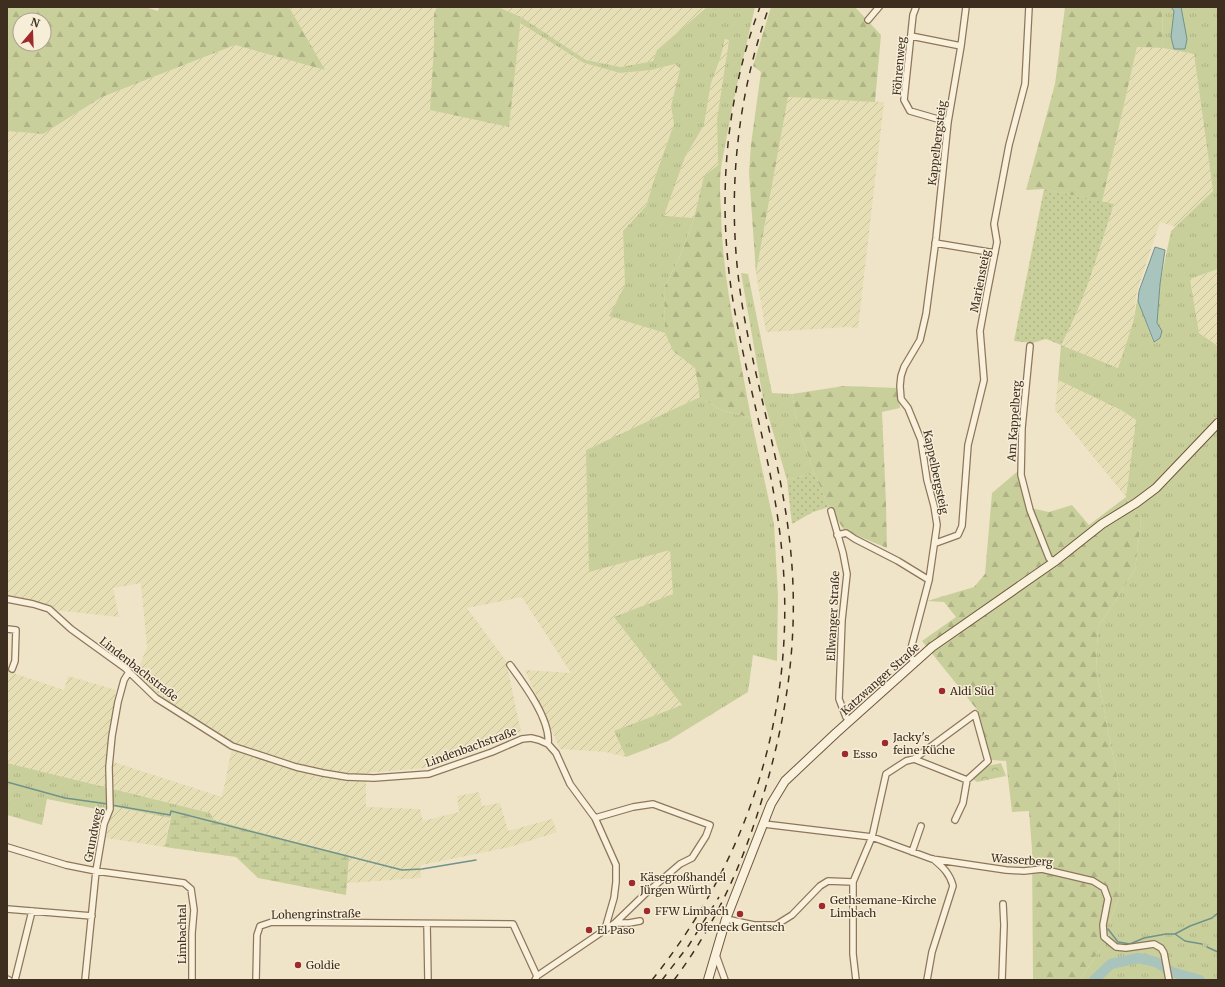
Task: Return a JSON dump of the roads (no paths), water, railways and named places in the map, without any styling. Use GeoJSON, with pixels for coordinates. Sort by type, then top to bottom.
{"type":"FeatureCollection","features":[{"type":"Feature","properties":{"kind":"main road","name":"Katzwanger Straße"},"geometry":{"type":"LineString","coordinates":[[708,980],[726,918],[771,804],[785,782],[915,661],[932,647],[1054,562],[1102,524],[1143,498],[1169,476],[1218,424]]}},
{"type":"Feature","properties":{"kind":"street"},"geometry":{"type":"LineString","coordinates":[[868,20],[879,7]]}},
{"type":"Feature","properties":{"kind":"street","name":"Föhrenweg"},"geometry":{"type":"LineString","coordinates":[[916,7],[913,15],[904,100],[910,111],[948,122]]}},
{"type":"Feature","properties":{"kind":"street","name":"Kappelbergsteig"},"geometry":{"type":"LineString","coordinates":[[915,661],[909,656],[910,647],[929,580],[936,543],[937,525],[927,480],[921,440],[908,408],[902,399],[900,386],[904,367],[920,340],[926,314],[948,122],[966,7]]}},
{"type":"Feature","properties":{"kind":"street","name":"Mariensteig"},"geometry":{"type":"LineString","coordinates":[[936,543],[958,535],[962,526],[968,445],[984,380],[980,331],[997,242],[994,224],[1003,172],[1025,84],[1030,7]]}},
{"type":"Feature","properties":{"kind":"street"},"geometry":{"type":"LineString","coordinates":[[911,36],[961,46]]}},
{"type":"Feature","properties":{"kind":"street"},"geometry":{"type":"LineString","coordinates":[[935,243],[995,253]]}},
{"type":"Feature","properties":{"kind":"street","name":"Am Kappelberg"},"geometry":{"type":"LineString","coordinates":[[1030,346],[1022,428],[1021,475],[1030,510],[1049,558],[1054,562]]}},
{"type":"Feature","properties":{"kind":"street","name":"Ellwanger Straße"},"geometry":{"type":"LineString","coordinates":[[831,511],[843,553],[847,574],[842,620],[839,699],[846,717],[850,721]]}},
{"type":"Feature","properties":{"kind":"street"},"geometry":{"type":"LineString","coordinates":[[838,535],[846,533],[898,561],[929,580]]}},
{"type":"Feature","properties":{"kind":"street","name":"Lindenbachstraße"},"geometry":{"type":"LineString","coordinates":[[7,599],[49,609],[71,629],[129,672],[156,698],[232,746],[296,767],[347,777],[374,778],[429,774],[492,752],[522,739],[531,738],[548,744]]}},
{"type":"Feature","properties":{"kind":"street"},"geometry":{"type":"LineString","coordinates":[[7,629],[16,630],[15,661],[12,669]]}},
{"type":"Feature","properties":{"kind":"street"},"geometry":{"type":"LineString","coordinates":[[510,665],[530,692],[541,714],[549,738],[548,744],[556,753],[570,784],[594,818],[616,865],[614,898],[605,929]]}},
{"type":"Feature","properties":{"kind":"street","name":"Grundweg"},"geometry":{"type":"LineString","coordinates":[[85,980],[96,871],[104,824],[110,809],[109,767],[115,716],[122,688],[129,672]]}},
{"type":"Feature","properties":{"kind":"street"},"geometry":{"type":"LineString","coordinates":[[856,980],[853,954],[853,882],[872,837],[886,774],[906,761],[914,759],[975,714],[988,761],[967,780],[963,803],[955,820]]}},
{"type":"Feature","properties":{"kind":"street"},"geometry":{"type":"LineString","coordinates":[[914,759],[967,780]]}},
{"type":"Feature","properties":{"kind":"street"},"geometry":{"type":"LineString","coordinates":[[536,978],[615,923],[680,864],[692,858],[706,836],[710,825],[653,804],[633,807],[594,818]]}},
{"type":"Feature","properties":{"kind":"street","name":"Wasserberg"},"geometry":{"type":"LineString","coordinates":[[764,824],[872,837],[932,859],[1006,870],[1024,871],[1042,869],[1093,881],[1104,888],[1108,899],[1103,924],[1104,937],[1116,947],[1126,948],[1154,944],[1161,948],[1164,953],[1169,979]]}},
{"type":"Feature","properties":{"kind":"street"},"geometry":{"type":"LineString","coordinates":[[912,852],[921,826]]}},
{"type":"Feature","properties":{"kind":"street","name":"Limbachtal"},"geometry":{"type":"LineString","coordinates":[[7,847],[66,865],[96,871],[184,883],[191,889],[194,910],[192,933],[192,980]]}},
{"type":"Feature","properties":{"kind":"street"},"geometry":{"type":"LineString","coordinates":[[927,980],[932,952],[953,886],[951,878],[943,867],[932,859]]}},
{"type":"Feature","properties":{"kind":"street"},"geometry":{"type":"LineString","coordinates":[[726,918],[754,925],[776,925],[792,915],[820,886],[828,881],[853,882]]}},
{"type":"Feature","properties":{"kind":"street"},"geometry":{"type":"LineString","coordinates":[[1002,980],[1004,925],[1003,904]]}},
{"type":"Feature","properties":{"kind":"street"},"geometry":{"type":"LineString","coordinates":[[7,909],[92,916]]}},
{"type":"Feature","properties":{"kind":"street"},"geometry":{"type":"LineString","coordinates":[[15,980],[32,911]]}},
{"type":"Feature","properties":{"kind":"street"},"geometry":{"type":"LineString","coordinates":[[615,923],[640,921]]}},
{"type":"Feature","properties":{"kind":"street","name":"Lohengrinstraße"},"geometry":{"type":"LineString","coordinates":[[256,980],[257,935],[260,926],[272,922],[513,924],[536,978]]}},
{"type":"Feature","properties":{"kind":"street"},"geometry":{"type":"LineString","coordinates":[[426,924],[428,980]]}},
{"type":"Feature","properties":{"kind":"street"},"geometry":{"type":"LineString","coordinates":[[715,953],[725,980]]}},
{"type":"Feature","properties":{"kind":"water"},"geometry":{"type":"Polygon","coordinates":[[[1171,7],[1181,7],[1187,39],[1185,49],[1174,49],[1171,37],[1174,11],[1171,7]]]}},
{"type":"Feature","properties":{"kind":"water"},"geometry":{"type":"Polygon","coordinates":[[[1155,247],[1165,250],[1160,284],[1157,323],[1162,331],[1160,338],[1154,342],[1138,301],[1139,291],[1155,247]]]}},
{"type":"Feature","properties":{"kind":"waterway"},"geometry":{"type":"LineString","coordinates":[[7,782],[65,798],[108,804]]}},
{"type":"Feature","properties":{"kind":"waterway"},"geometry":{"type":"LineString","coordinates":[[111,805],[170,815],[171,811],[402,870],[422,869],[476,860]]}},
{"type":"Feature","properties":{"kind":"waterway"},"geometry":{"type":"LineString","coordinates":[[1108,929],[1118,942],[1130,944],[1144,938],[1175,934],[1190,926],[1212,918],[1218,913]]}},
{"type":"Feature","properties":{"kind":"waterway"},"geometry":{"type":"LineString","coordinates":[[1175,934],[1185,941],[1202,944]]}},
{"type":"Feature","properties":{"kind":"waterway"},"geometry":{"type":"LineString","coordinates":[[1207,947],[1218,952]]}},
{"type":"Feature","properties":{"kind":"waterway"},"geometry":{"type":"LineString","coordinates":[[1094,980],[1111,964],[1138,958],[1156,962],[1172,972],[1200,980]]}},
{"type":"Feature","properties":{"kind":"railway"},"geometry":{"type":"LineString","coordinates":[[652,980],[687,932],[717,881],[742,829],[761,774],[774,718],[782,661],[785,602],[781,543],[773,488],[737,323],[730,283],[726,243],[726,163],[730,123],[737,84],[747,45],[760,7]]}},
{"type":"Feature","properties":{"kind":"railway"},"geometry":{"type":"LineString","coordinates":[[674,980],[701,940],[713,919],[743,854],[769,776],[784,711],[789,678],[793,612],[793,578],[790,544],[782,488],[745,321],[735,241],[734,202],[740,123],[747,84],[769,7]]}},
{"type":"Feature","properties":{"kind":"railway"},"geometry":{"type":"LineString","coordinates":[[662,980],[689,945],[719,897]]}},
{"type":"Feature","properties":{"kind":"place","name":"Aldi Süd"},"geometry":{"type":"Point","coordinates":[942,691]}},
{"type":"Feature","properties":{"kind":"place","name":"Jacky's feine Küche"},"geometry":{"type":"Point","coordinates":[885,743]}},
{"type":"Feature","properties":{"kind":"place","name":"Esso"},"geometry":{"type":"Point","coordinates":[845,754]}},
{"type":"Feature","properties":{"kind":"place","name":"Käsegroßhandel Jürgen Würth"},"geometry":{"type":"Point","coordinates":[632,883]}},
{"type":"Feature","properties":{"kind":"place","name":"Gethsemane-Kirche Limbach"},"geometry":{"type":"Point","coordinates":[822,906]}},
{"type":"Feature","properties":{"kind":"place","name":"FFW Limbach"},"geometry":{"type":"Point","coordinates":[647,911]}},
{"type":"Feature","properties":{"kind":"place","name":"Ofeneck Gentsch"},"geometry":{"type":"Point","coordinates":[740,914]}},
{"type":"Feature","properties":{"kind":"place","name":"El Paso"},"geometry":{"type":"Point","coordinates":[589,930]}},
{"type":"Feature","properties":{"kind":"place","name":"Goldie"},"geometry":{"type":"Point","coordinates":[298,965]}}]}
